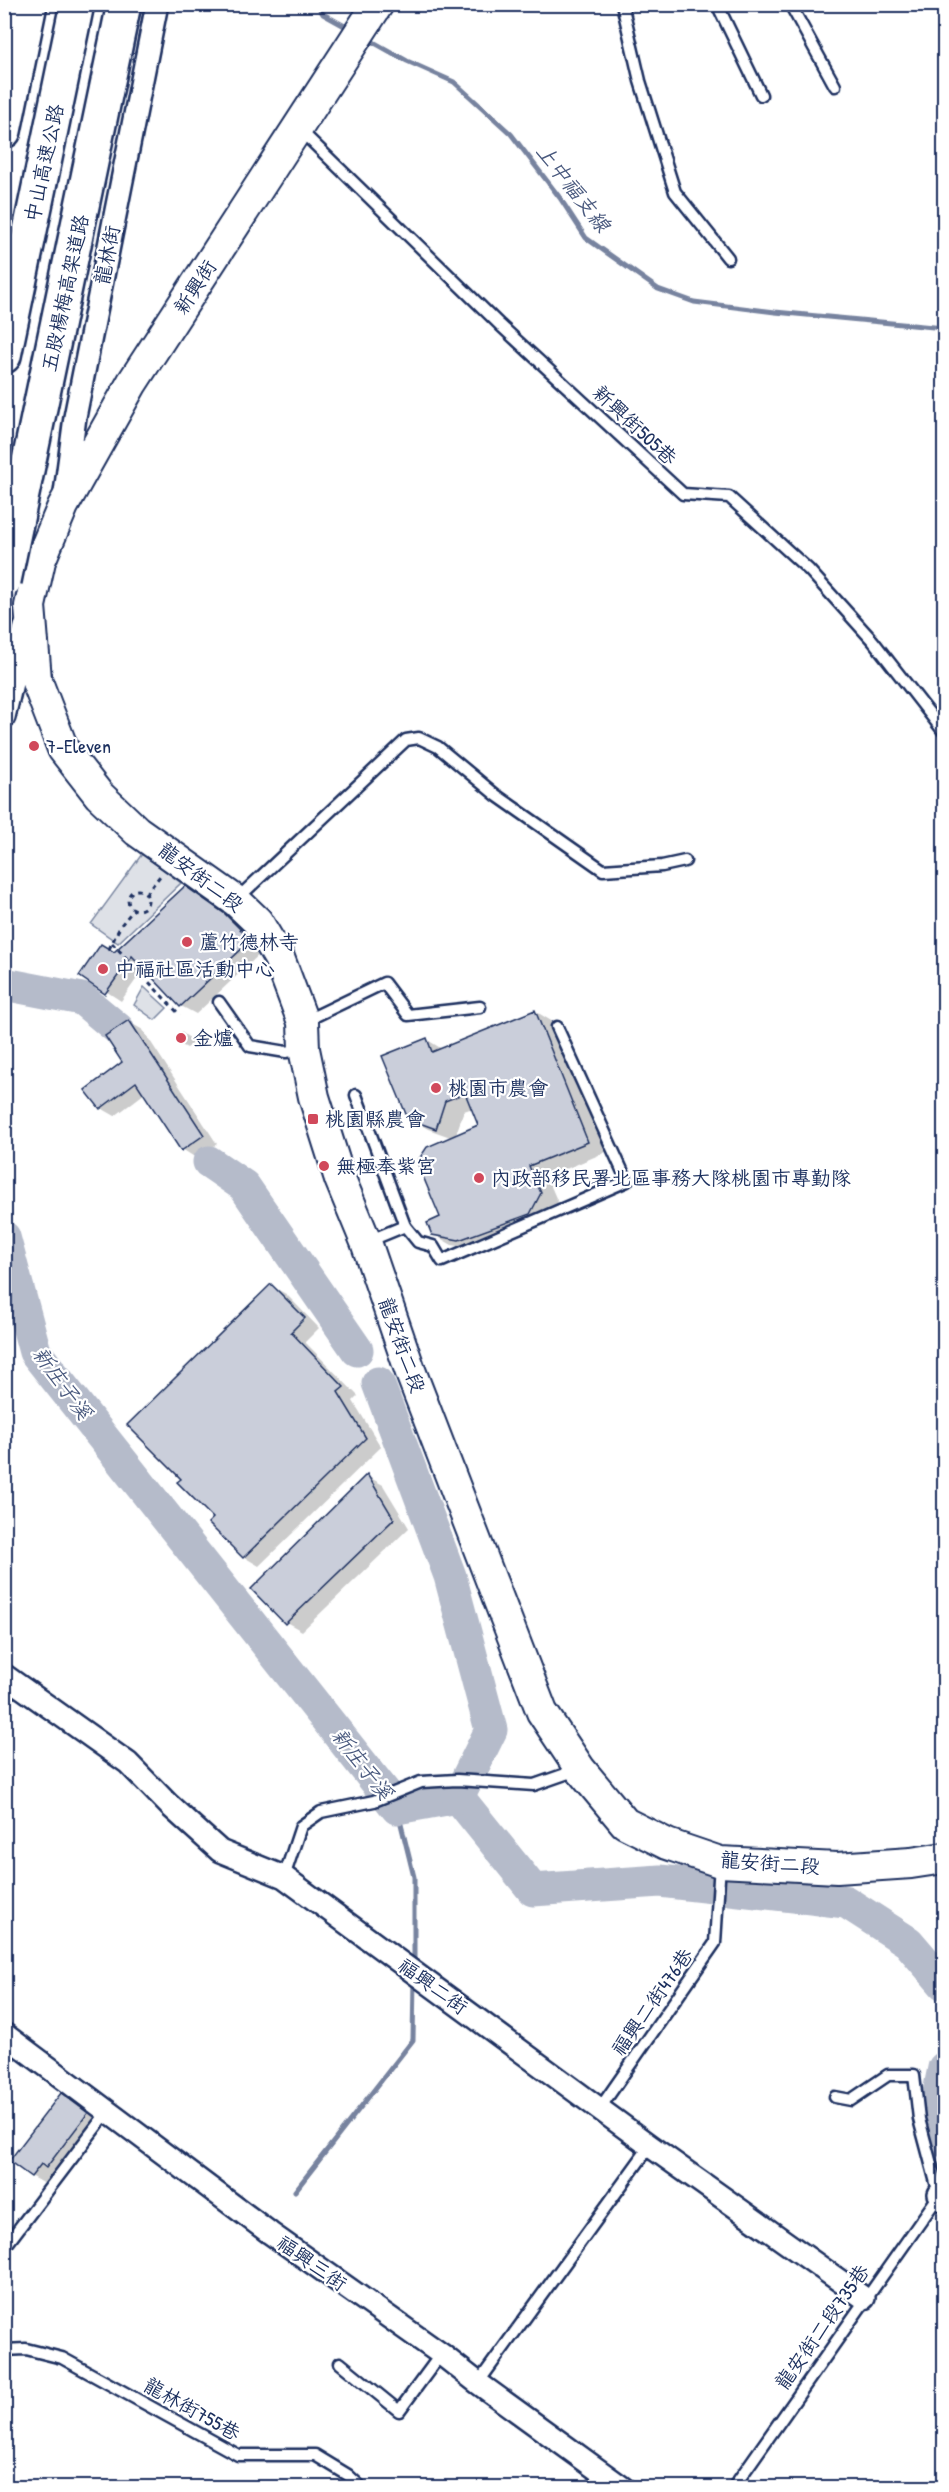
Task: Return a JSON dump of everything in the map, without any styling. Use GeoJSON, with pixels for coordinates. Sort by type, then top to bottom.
{"type":"FeatureCollection","features":[{"type":"Feature","properties":{"kind":"highway"},"geometry":{"type":"LineString","coordinates":[[4,131],[30,4]]}},
{"type":"Feature","properties":{"kind":"highway","name":"中山高速公路"},"geometry":{"type":"LineString","coordinates":[[4,356],[76,4]]}},
{"type":"Feature","properties":{"kind":"highway","name":"五股楊梅高架道路"},"geometry":{"type":"LineString","coordinates":[[22,591],[124,4]]}},
{"type":"Feature","properties":{"kind":"street","name":"龍林街"},"geometry":{"type":"LineString","coordinates":[[63,506],[75,417],[157,4]]}},
{"type":"Feature","properties":{"kind":"street","name":"新興街"},"geometry":{"type":"LineString","coordinates":[[22,591],[40,561],[63,506],[132,383],[378,4]]}},
{"type":"Feature","properties":{"kind":"street"},"geometry":{"type":"LineString","coordinates":[[4,717],[22,591]]}},
{"type":"Feature","properties":{"kind":"street","name":"龍安街二段"},"geometry":{"type":"LineString","coordinates":[[22,591],[36,679],[63,749],[99,795],[137,831],[236,901],[257,921],[279,958],[304,1035],[314,1097],[340,1179],[366,1242],[411,1373],[542,1712],[580,1769],[625,1823],[720,1868],[837,1868],[911,1863],[945,1858]]}},
{"type":"Feature","properties":{"kind":"street","name":"福興二街"},"geometry":{"type":"LineString","coordinates":[[4,1675],[128,1762],[220,1851],[284,1877],[650,2146],[864,2298]]}},
{"type":"Feature","properties":{"kind":"street","name":"福興三街"},"geometry":{"type":"LineString","coordinates":[[4,2034],[270,2233],[623,2487]]}},
{"type":"Feature","properties":{"kind":"lane"},"geometry":{"type":"LineString","coordinates":[[622,4],[640,81],[675,192],[728,258]]}},
{"type":"Feature","properties":{"kind":"lane"},"geometry":{"type":"LineString","coordinates":[[717,4],[760,95]]}},
{"type":"Feature","properties":{"kind":"lane"},"geometry":{"type":"LineString","coordinates":[[790,4],[835,86]]}},
{"type":"Feature","properties":{"kind":"lane","name":"新興街505巷"},"geometry":{"type":"LineString","coordinates":[[299,129],[500,325],[683,494],[729,497],[809,570],[873,641],[945,732]]}},
{"type":"Feature","properties":{"kind":"lane"},"geometry":{"type":"LineString","coordinates":[[236,901],[406,740],[419,738],[438,747],[496,795],[603,870],[662,866],[686,861]]}},
{"type":"Feature","properties":{"kind":"lane"},"geometry":{"type":"LineString","coordinates":[[219,1002],[250,1046],[286,1052],[304,1035],[384,983],[408,1015],[480,1007]]}},
{"type":"Feature","properties":{"kind":"lane"},"geometry":{"type":"LineString","coordinates":[[356,1095],[405,1226],[418,1242],[433,1246],[442,1261],[627,1181],[557,1027]]}},
{"type":"Feature","properties":{"kind":"lane"},"geometry":{"type":"LineString","coordinates":[[366,1242],[405,1226]]}},
{"type":"Feature","properties":{"kind":"lane"},"geometry":{"type":"LineString","coordinates":[[284,1877],[301,1827],[321,1812],[374,1801],[421,1782],[457,1780],[534,1785],[580,1769]]}},
{"type":"Feature","properties":{"kind":"lane","name":"福興二街476巷"},"geometry":{"type":"LineString","coordinates":[[600,2108],[715,1943],[720,1868]]}},
{"type":"Feature","properties":{"kind":"lane"},"geometry":{"type":"LineString","coordinates":[[835,2097],[851,2100],[888,2075],[914,2075],[919,2119],[942,2195]]}},
{"type":"Feature","properties":{"kind":"lane"},"geometry":{"type":"LineString","coordinates":[[4,2248],[108,2111]]}},
{"type":"Feature","properties":{"kind":"lane"},"geometry":{"type":"LineString","coordinates":[[478,2384],[650,2146]]}},
{"type":"Feature","properties":{"kind":"lane","name":"龍安街二段735巷"},"geometry":{"type":"LineString","coordinates":[[733,2487],[864,2298],[942,2195]]}},
{"type":"Feature","properties":{"kind":"lane","name":"龍林街755巷"},"geometry":{"type":"LineString","coordinates":[[4,2350],[26,2349],[62,2358],[238,2455],[315,2455],[348,2475],[362,2487]]}},
{"type":"Feature","properties":{"kind":"lane"},"geometry":{"type":"LineString","coordinates":[[340,2363],[399,2411],[441,2354]]}},
{"type":"Feature","properties":{"kind":"path"},"geometry":{"type":"LineString","coordinates":[[134,890],[141,890],[146,894],[147,903],[143,909],[134,909],[129,904],[129,895],[134,890]]}},
{"type":"Feature","properties":{"kind":"path"},"geometry":{"type":"LineString","coordinates":[[109,949],[121,925],[134,909]]}},
{"type":"Feature","properties":{"kind":"path"},"geometry":{"type":"LineString","coordinates":[[112,943],[180,1015]]}},
{"type":"Feature","properties":{"kind":"shaded area"},"geometry":{"type":"Polygon","coordinates":[[[142,854],[181,883],[118,943],[91,924],[142,854]]]}},
{"type":"Feature","properties":{"kind":"shaded area"},"geometry":{"type":"Polygon","coordinates":[[[144,987],[167,1008],[155,1020],[134,1005],[144,987]]]}},
{"type":"Feature","properties":{"kind":"building","name":"蘆竹德林寺"},"geometry":{"type":"Polygon","coordinates":[[[185,886],[225,914],[243,932],[249,942],[180,1007],[132,956],[105,994],[79,976],[101,944],[114,952],[185,886]]]}},
{"type":"Feature","properties":{"kind":"building"},"geometry":{"type":"Polygon","coordinates":[[[535,1010],[588,1142],[529,1166],[541,1193],[530,1214],[459,1240],[432,1235],[427,1223],[440,1217],[417,1162],[427,1147],[478,1125],[465,1093],[445,1101],[436,1129],[408,1119],[382,1056],[427,1038],[432,1052],[535,1010]]]}},
{"type":"Feature","properties":{"kind":"building"},"geometry":{"type":"Polygon","coordinates":[[[129,1020],[204,1135],[181,1151],[136,1082],[100,1109],[85,1090],[122,1062],[105,1036],[129,1020]]]}},
{"type":"Feature","properties":{"kind":"building"},"geometry":{"type":"Polygon","coordinates":[[[271,1284],[305,1318],[291,1332],[344,1387],[338,1392],[366,1438],[243,1558],[208,1523],[213,1518],[177,1482],[181,1479],[127,1425],[271,1284]]]}},
{"type":"Feature","properties":{"kind":"building"},"geometry":{"type":"Polygon","coordinates":[[[367,1474],[394,1519],[285,1624],[251,1589],[367,1474]]]}},
{"type":"Feature","properties":{"kind":"building"},"geometry":{"type":"Polygon","coordinates":[[[61,2093],[88,2113],[46,2168],[41,2164],[31,2177],[9,2161],[61,2093]]]}},
{"type":"Feature","properties":{"kind":"waterway","name":"上中福支線"},"geometry":{"type":"LineString","coordinates":[[317,4],[323,14],[350,29]]}},
{"type":"Feature","properties":{"kind":"waterway","name":"上中福支線"},"geometry":{"type":"LineString","coordinates":[[366,38],[407,61],[454,82],[511,134],[560,198],[586,238],[658,289],[694,302],[944,328]]}},
{"type":"Feature","properties":{"kind":"waterway"},"geometry":{"type":"LineString","coordinates":[[4,984],[82,999],[118,1029]]}},
{"type":"Feature","properties":{"kind":"waterway"},"geometry":{"type":"LineString","coordinates":[[209,1162],[244,1186],[357,1350]]}},
{"type":"Feature","properties":{"kind":"waterway","name":"新庄子溪"},"geometry":{"type":"LineString","coordinates":[[4,1237],[35,1352],[397,1808],[458,1797],[533,1890],[660,1881],[846,1902],[908,1942],[944,1984]]}},
{"type":"Feature","properties":{"kind":"waterway"},"geometry":{"type":"LineString","coordinates":[[378,1383],[450,1576],[491,1730],[458,1797]]}},
{"type":"Feature","properties":{"kind":"waterway"},"geometry":{"type":"LineString","coordinates":[[397,1808],[414,1877],[414,1966]]}},
{"type":"Feature","properties":{"kind":"waterway"},"geometry":{"type":"LineString","coordinates":[[295,2191],[413,2040],[414,1979]]}},
{"type":"Feature","properties":{"kind":"waterway","name":"新庄子溪"},"geometry":{"type":"LineString","coordinates":[[944,2068],[933,2122],[944,2141]]}},
{"type":"Feature","properties":{"kind":"tunnel"},"geometry":{"type":"LineString","coordinates":[[4,601],[20,604]]}},
{"type":"Feature","properties":{"kind":"place","name":"7-Eleven"},"geometry":{"type":"Point","coordinates":[34,746]}},
{"type":"Feature","properties":{"kind":"place","name":"蘆竹德林寺"},"geometry":{"type":"Point","coordinates":[187,942]}},
{"type":"Feature","properties":{"kind":"place","name":"中福社區活動中心"},"geometry":{"type":"Point","coordinates":[103,969]}},
{"type":"Feature","properties":{"kind":"place","name":"金爐"},"geometry":{"type":"Point","coordinates":[181,1038]}},
{"type":"Feature","properties":{"kind":"place","name":"桃園市農會"},"geometry":{"type":"Point","coordinates":[436,1088]}},
{"type":"Feature","properties":{"kind":"place","name":"桃園縣農會"},"geometry":{"type":"Point","coordinates":[313,1119]}},
{"type":"Feature","properties":{"kind":"place","name":"無極奉紫宮"},"geometry":{"type":"Point","coordinates":[324,1166]}},
{"type":"Feature","properties":{"kind":"place","name":"內政部移民署北區事務大隊桃園市專勤隊"},"geometry":{"type":"Point","coordinates":[479,1178]}}]}
